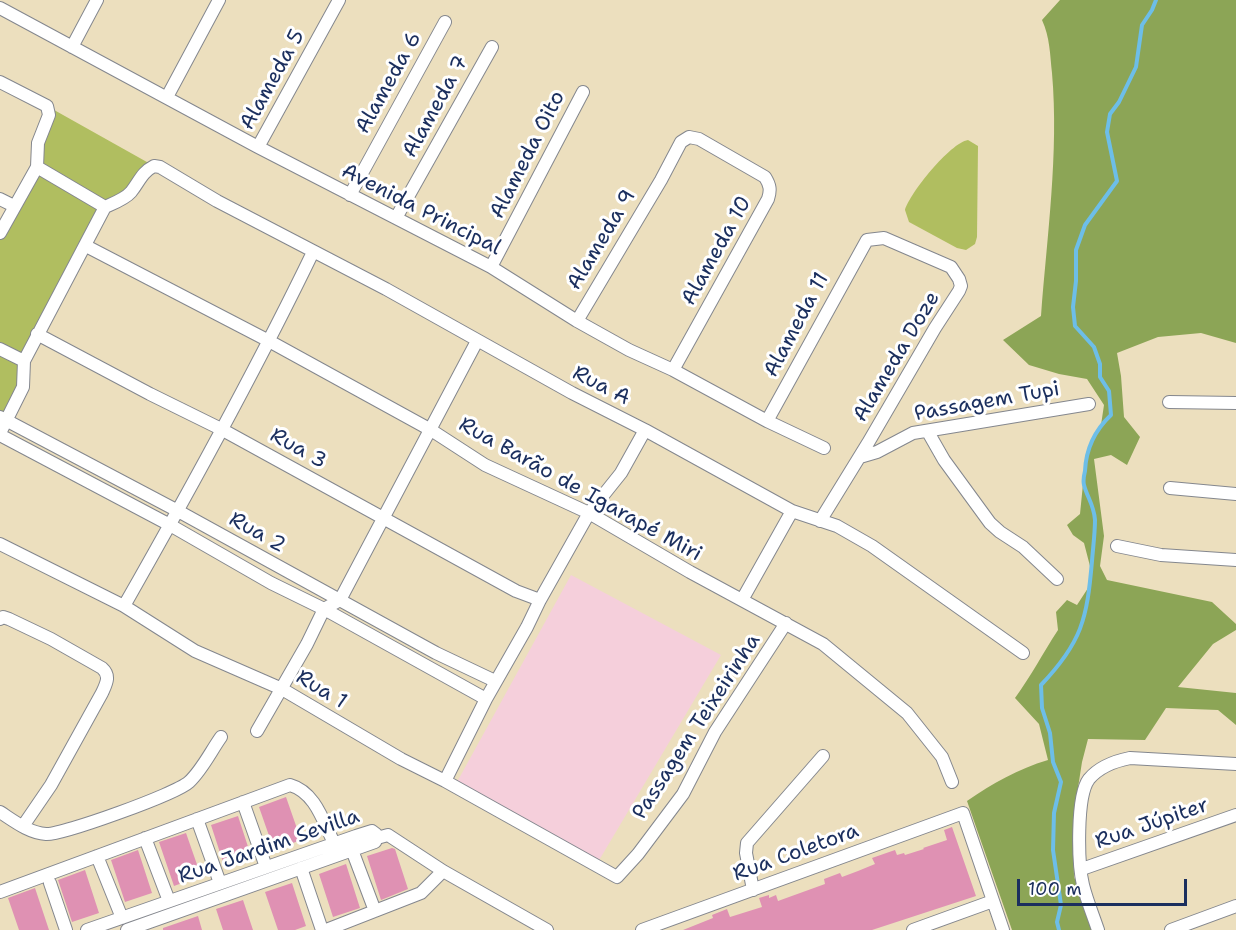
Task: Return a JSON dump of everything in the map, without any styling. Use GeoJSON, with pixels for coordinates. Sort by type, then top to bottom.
{"type":"FeatureCollection","features":[{"type":"Feature","properties":{"kind":"street"},"geometry":{"type":"LineString","coordinates":[[72,46],[97,0]]}},
{"type":"Feature","properties":{"kind":"street"},"geometry":{"type":"LineString","coordinates":[[167,97],[219,0]]}},
{"type":"Feature","properties":{"kind":"street","name":"Alameda 5"},"geometry":{"type":"LineString","coordinates":[[258,147],[339,0]]}},
{"type":"Feature","properties":{"kind":"street","name":"Avenida Principal"},"geometry":{"type":"LineString","coordinates":[[0,8],[258,147],[491,267],[577,321],[629,350],[673,370],[767,421],[824,448]]}},
{"type":"Feature","properties":{"kind":"street","name":"Alameda 6"},"geometry":{"type":"LineString","coordinates":[[350,195],[446,22]]}},
{"type":"Feature","properties":{"kind":"street","name":"Alameda 7"},"geometry":{"type":"LineString","coordinates":[[396,219],[492,47]]}},
{"type":"Feature","properties":{"kind":"street"},"geometry":{"type":"LineString","coordinates":[[0,82],[47,106],[49,114],[38,143],[37,167],[0,233]]}},
{"type":"Feature","properties":{"kind":"street","name":"Alameda Oito"},"geometry":{"type":"LineString","coordinates":[[491,267],[583,92]]}},
{"type":"Feature","properties":{"kind":"street","name":"Alameda 10"},"geometry":{"type":"LineString","coordinates":[[661,180],[681,142],[689,137],[699,139],[759,172],[765,177],[770,188],[768,199],[673,370]]}},
{"type":"Feature","properties":{"kind":"street","name":"Rua A"},"geometry":{"type":"LineString","coordinates":[[105,207],[131,192],[147,169],[154,166],[160,167],[217,201],[386,289],[477,341],[792,511],[837,526],[872,546],[1023,653]]}},
{"type":"Feature","properties":{"kind":"street"},"geometry":{"type":"LineString","coordinates":[[0,434],[3,419],[23,387],[24,361],[105,207],[37,167]]}},
{"type":"Feature","properties":{"kind":"street","name":"Alameda 9"},"geometry":{"type":"LineString","coordinates":[[577,321],[661,180]]}},
{"type":"Feature","properties":{"kind":"street"},"geometry":{"type":"LineString","coordinates":[[0,199],[14,206]]}},
{"type":"Feature","properties":{"kind":"street","name":"Alameda Doze"},"geometry":{"type":"LineString","coordinates":[[819,521],[860,457],[961,286],[956,272],[951,267],[884,238],[867,240],[861,248]]}},
{"type":"Feature","properties":{"kind":"street","name":"Rua Barão de Igarapé Miri"},"geometry":{"type":"LineString","coordinates":[[86,246],[269,341],[431,430],[485,465],[589,513],[690,572],[823,644],[907,713],[942,757],[952,782]]}},
{"type":"Feature","properties":{"kind":"street","name":"Alameda 11"},"geometry":{"type":"LineString","coordinates":[[767,421],[861,248]]}},
{"type":"Feature","properties":{"kind":"street"},"geometry":{"type":"LineString","coordinates":[[124,606],[269,341],[313,252]]}},
{"type":"Feature","properties":{"kind":"street","name":"Rua 3"},"geometry":{"type":"LineString","coordinates":[[37,334],[221,429],[516,591],[540,600]]}},
{"type":"Feature","properties":{"kind":"street"},"geometry":{"type":"LineString","coordinates":[[257,731],[324,609],[340,600],[477,341]]}},
{"type":"Feature","properties":{"kind":"street"},"geometry":{"type":"LineString","coordinates":[[0,349],[24,361]]}},
{"type":"Feature","properties":{"kind":"street"},"geometry":{"type":"LineString","coordinates":[[1169,402],[1236,403]]}},
{"type":"Feature","properties":{"kind":"street","name":"Passagem Tupi"},"geometry":{"type":"LineString","coordinates":[[860,457],[877,452],[913,433],[1089,404]]}},
{"type":"Feature","properties":{"kind":"street","name":"Rua 2"},"geometry":{"type":"LineString","coordinates":[[3,419],[178,511],[436,653],[495,681]]}},
{"type":"Feature","properties":{"kind":"street"},"geometry":{"type":"LineString","coordinates":[[445,781],[495,681],[589,513],[621,473],[645,430]]}},
{"type":"Feature","properties":{"kind":"street"},"geometry":{"type":"LineString","coordinates":[[928,432],[944,460],[990,523],[1023,547],[1057,579]]}},
{"type":"Feature","properties":{"kind":"street","name":"Rua 2"},"geometry":{"type":"LineString","coordinates":[[0,434],[486,699]]}},
{"type":"Feature","properties":{"kind":"street"},"geometry":{"type":"LineString","coordinates":[[1170,488],[1236,494]]}},
{"type":"Feature","properties":{"kind":"street"},"geometry":{"type":"LineString","coordinates":[[742,600],[792,511]]}},
{"type":"Feature","properties":{"kind":"street","name":"Rua 1"},"geometry":{"type":"LineString","coordinates":[[0,544],[124,606],[195,651],[282,688],[370,742],[617,877]]}},
{"type":"Feature","properties":{"kind":"street"},"geometry":{"type":"LineString","coordinates":[[1117,546],[1161,555],[1236,560]]}},
{"type":"Feature","properties":{"kind":"street"},"geometry":{"type":"LineString","coordinates":[[0,619],[3,617],[31,629],[94,663],[106,672],[108,681],[51,785],[22,826]]}},
{"type":"Feature","properties":{"kind":"street","name":"Passagem Teixeirinha"},"geometry":{"type":"LineString","coordinates":[[617,877],[638,854],[683,794],[716,732],[786,624]]}},
{"type":"Feature","properties":{"kind":"street"},"geometry":{"type":"LineString","coordinates":[[0,812],[35,832],[48,834],[89,822],[162,796],[189,782],[206,761],[221,736]]}},
{"type":"Feature","properties":{"kind":"street"},"geometry":{"type":"LineString","coordinates":[[753,890],[746,853],[747,843],[823,756]]}},
{"type":"Feature","properties":{"kind":"street"},"geometry":{"type":"LineString","coordinates":[[1098,930],[1083,887],[1080,818],[1082,793],[1086,784],[1099,770],[1118,760],[1130,758],[1236,764]]}},
{"type":"Feature","properties":{"kind":"street"},"geometry":{"type":"LineString","coordinates":[[0,892],[290,785],[302,789],[318,809],[329,849]]}},
{"type":"Feature","properties":{"kind":"street"},"geometry":{"type":"LineString","coordinates":[[243,802],[266,867]]}},
{"type":"Feature","properties":{"kind":"street","name":"Rua Coletora"},"geometry":{"type":"LineString","coordinates":[[651,929],[963,813],[993,901]]}},
{"type":"Feature","properties":{"kind":"street","name":"Rua Júpiter"},"geometry":{"type":"LineString","coordinates":[[1082,869],[1236,815]]}},
{"type":"Feature","properties":{"kind":"street"},"geometry":{"type":"LineString","coordinates":[[197,819],[220,883]]}},
{"type":"Feature","properties":{"kind":"street","name":"Rua Jardim Sevilla"},"geometry":{"type":"LineString","coordinates":[[87,930],[266,867],[329,849],[370,831],[374,832],[377,838],[375,842],[352,850],[329,849],[301,868],[159,925],[127,930]]}},
{"type":"Feature","properties":{"kind":"street"},"geometry":{"type":"LineString","coordinates":[[377,838],[387,835],[443,871],[547,930]]}},
{"type":"Feature","properties":{"kind":"street"},"geometry":{"type":"LineString","coordinates":[[145,838],[169,901]]}},
{"type":"Feature","properties":{"kind":"street"},"geometry":{"type":"LineString","coordinates":[[352,850],[375,911]]}},
{"type":"Feature","properties":{"kind":"street"},"geometry":{"type":"LineString","coordinates":[[97,856],[122,918]]}},
{"type":"Feature","properties":{"kind":"street"},"geometry":{"type":"LineString","coordinates":[[301,868],[324,930],[421,893],[443,871]]}},
{"type":"Feature","properties":{"kind":"street"},"geometry":{"type":"LineString","coordinates":[[50,883],[66,930]]}},
{"type":"Feature","properties":{"kind":"street"},"geometry":{"type":"LineString","coordinates":[[913,930],[993,901],[1004,930]]}},
{"type":"Feature","properties":{"kind":"street"},"geometry":{"type":"LineString","coordinates":[[1171,930],[1236,906]]}},
{"type":"Feature","properties":{"kind":"shaded area"},"geometry":{"type":"Polygon","coordinates":[[[571,575],[721,655],[598,862],[457,782],[571,575]]]}},
{"type":"Feature","properties":{"kind":"green space"},"geometry":{"type":"Polygon","coordinates":[[[1060,0],[1236,0],[1236,343],[1201,333],[1158,337],[1117,353],[1124,417],[1140,437],[1127,465],[1111,455],[1094,459],[1104,536],[1100,566],[1107,580],[1212,602],[1236,624],[1236,630],[1213,644],[1178,687],[1236,693],[1236,725],[1218,710],[1166,708],[1145,740],[1088,739],[1073,820],[1074,877],[1097,930],[1012,930],[967,801],[1006,777],[1048,760],[1039,724],[1015,698],[1058,630],[1056,612],[1067,600],[1077,605],[1090,585],[1091,570],[1084,543],[1073,535],[1067,525],[1080,514],[1086,454],[1101,425],[1104,405],[1087,379],[1029,365],[1003,340],[1041,316],[1054,133],[1050,53],[1042,20],[1060,0]]]}},
{"type":"Feature","properties":{"kind":"green space"},"geometry":{"type":"Polygon","coordinates":[[[47,106],[154,166],[105,207],[37,334],[25,379],[0,433],[0,233],[37,167],[47,106]]]}},
{"type":"Feature","properties":{"kind":"green space"},"geometry":{"type":"Polygon","coordinates":[[[968,140],[978,146],[977,237],[975,244],[966,250],[957,248],[909,222],[905,210],[914,192],[941,159],[960,143],[968,140]]]}},
{"type":"Feature","properties":{"kind":"building"},"geometry":{"type":"Polygon","coordinates":[[[286,797],[301,840],[274,850],[259,807],[286,797]]]}},
{"type":"Feature","properties":{"kind":"building"},"geometry":{"type":"Polygon","coordinates":[[[238,816],[252,859],[225,868],[211,825],[238,816]]]}},
{"type":"Feature","properties":{"kind":"building"},"geometry":{"type":"Polygon","coordinates":[[[952,827],[976,896],[872,930],[683,930],[713,918],[712,915],[727,909],[730,917],[762,907],[759,898],[776,895],[778,901],[825,884],[824,879],[840,873],[842,877],[858,871],[875,864],[872,858],[895,850],[897,855],[904,853],[905,855],[924,849],[947,840],[944,830],[952,827]]]}},
{"type":"Feature","properties":{"kind":"building"},"geometry":{"type":"Polygon","coordinates":[[[186,833],[201,876],[174,886],[159,842],[186,833]]]}},
{"type":"Feature","properties":{"kind":"building"},"geometry":{"type":"Polygon","coordinates":[[[395,849],[408,889],[381,900],[367,856],[395,849]]]}},
{"type":"Feature","properties":{"kind":"building"},"geometry":{"type":"Polygon","coordinates":[[[138,850],[152,893],[125,902],[111,860],[138,850]]]}},
{"type":"Feature","properties":{"kind":"building"},"geometry":{"type":"Polygon","coordinates":[[[346,864],[360,908],[333,917],[319,874],[346,864]]]}},
{"type":"Feature","properties":{"kind":"building"},"geometry":{"type":"Polygon","coordinates":[[[85,870],[99,913],[72,922],[58,880],[85,870]]]}},
{"type":"Feature","properties":{"kind":"building"},"geometry":{"type":"Polygon","coordinates":[[[292,883],[306,926],[295,930],[278,930],[265,892],[292,883]]]}},
{"type":"Feature","properties":{"kind":"building"},"geometry":{"type":"Polygon","coordinates":[[[35,888],[49,930],[19,930],[8,898],[35,888]]]}},
{"type":"Feature","properties":{"kind":"building"},"geometry":{"type":"Polygon","coordinates":[[[243,900],[253,930],[223,930],[216,909],[243,900]]]}},
{"type":"Feature","properties":{"kind":"building"},"geometry":{"type":"Polygon","coordinates":[[[198,916],[202,930],[163,930],[163,928],[198,916]]]}},
{"type":"Feature","properties":{"kind":"waterway"},"geometry":{"type":"LineString","coordinates":[[1059,930],[1057,922],[1061,905],[1053,850],[1054,813],[1061,782],[1053,762],[1050,733],[1042,708],[1041,685],[1066,656],[1074,642],[1088,599],[1095,520],[1084,485],[1084,476],[1092,440],[1111,415],[1109,391],[1100,377],[1100,364],[1094,347],[1075,326],[1073,307],[1076,250],[1085,225],[1117,181],[1107,132],[1110,114],[1119,102],[1136,67],[1142,25],[1156,0]]}}]}
